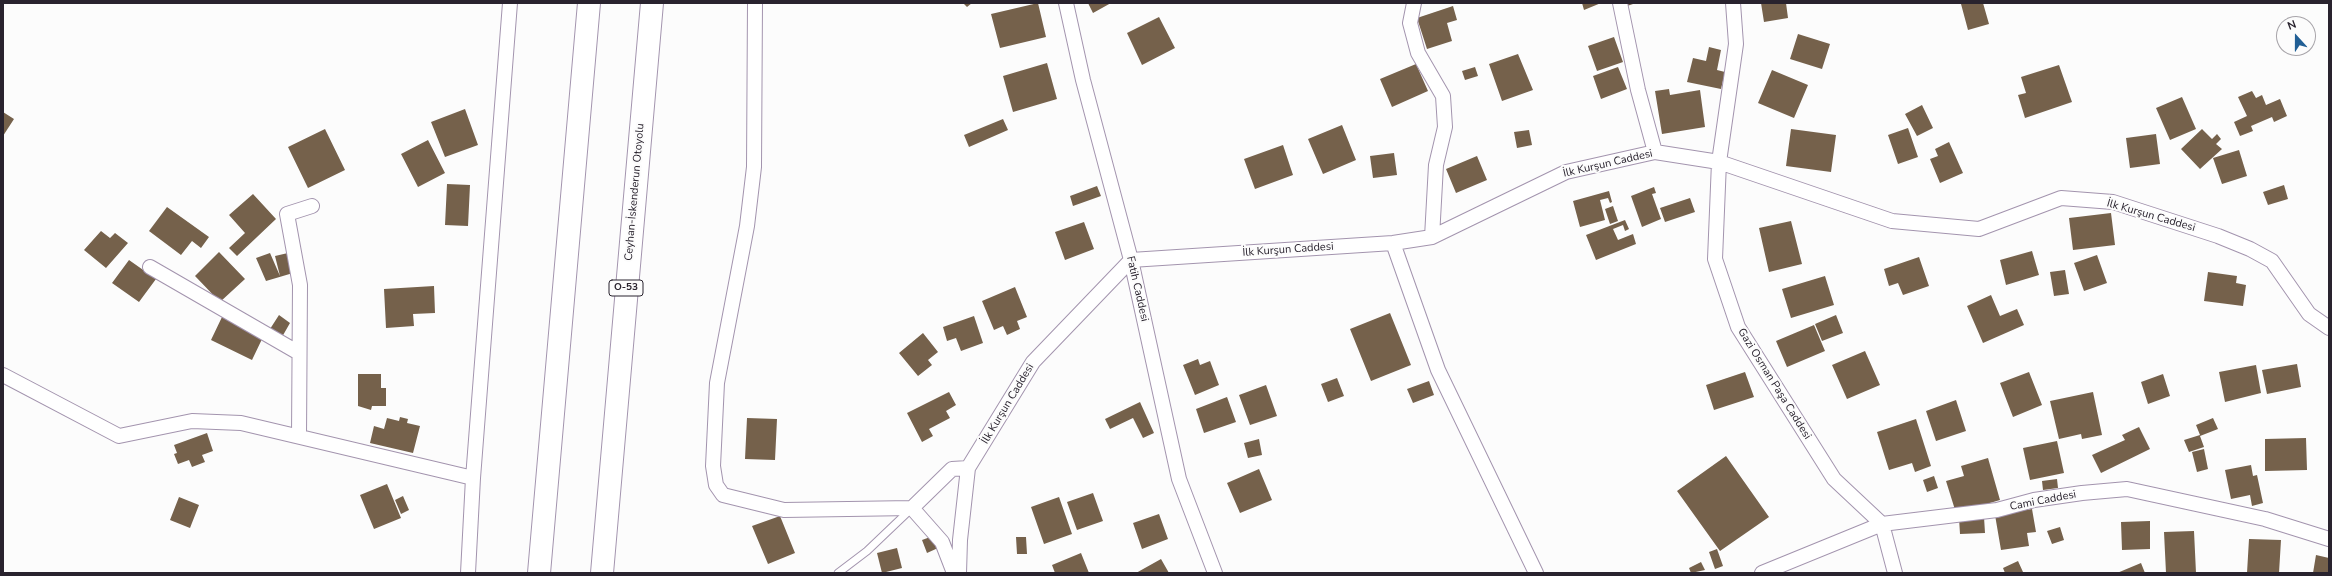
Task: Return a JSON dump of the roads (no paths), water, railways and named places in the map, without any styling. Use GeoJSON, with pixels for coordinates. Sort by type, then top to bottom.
{"type":"FeatureCollection","features":[{"type":"Feature","properties":{"kind":"highway"},"geometry":{"type":"LineString","coordinates":[[539,573],[589,3]]}},
{"type":"Feature","properties":{"kind":"highway","name":"Ceyhan-İskenderun Otoyolu"},"geometry":{"type":"LineString","coordinates":[[602,573],[652,3]]}},
{"type":"Feature","properties":{"kind":"street"},"geometry":{"type":"LineString","coordinates":[[468,573],[473,478],[510,3]]}},
{"type":"Feature","properties":{"kind":"street"},"geometry":{"type":"LineString","coordinates":[[755,3],[754,167],[747,226],[717,383],[713,466],[716,485],[722,495],[784,510],[912,508],[952,469],[968,468],[960,540],[959,573]]}},
{"type":"Feature","properties":{"kind":"street","name":"Fatih Caddesi"},"geometry":{"type":"LineString","coordinates":[[1066,3],[1083,80],[1131,260],[1179,479],[1215,573]]}},
{"type":"Feature","properties":{"kind":"street"},"geometry":{"type":"LineString","coordinates":[[1414,3],[1410,23],[1418,53],[1443,96],[1444,104],[1445,127],[1436,165],[1432,237]]}},
{"type":"Feature","properties":{"kind":"street"},"geometry":{"type":"LineString","coordinates":[[1620,3],[1638,90],[1655,152]]}},
{"type":"Feature","properties":{"kind":"street","name":"Gazi Osman Paşa Caddesi"},"geometry":{"type":"LineString","coordinates":[[1733,3],[1736,44],[1719,162],[1715,259],[1738,327],[1834,479],[1882,524]]}},
{"type":"Feature","properties":{"kind":"street","name":"İlk Kurşun Caddesi"},"geometry":{"type":"LineString","coordinates":[[968,468],[1033,362],[1131,260],[1393,243],[1432,237],[1566,172],[1655,152],[1719,162],[1892,221],[1979,229],[2061,198],[2113,202],[2218,236],[2250,249],[2272,261],[2309,314],[2329,328]]}},
{"type":"Feature","properties":{"kind":"street"},"geometry":{"type":"LineString","coordinates":[[299,436],[300,285],[287,214],[312,206]]}},
{"type":"Feature","properties":{"kind":"street"},"geometry":{"type":"LineString","coordinates":[[1393,243],[1438,370],[1536,573]]}},
{"type":"Feature","properties":{"kind":"street"},"geometry":{"type":"LineString","coordinates":[[150,267],[299,353]]}},
{"type":"Feature","properties":{"kind":"street"},"geometry":{"type":"LineString","coordinates":[[3,375],[119,436],[192,421],[241,423],[473,478]]}},
{"type":"Feature","properties":{"kind":"street","name":"Cami Caddesi"},"geometry":{"type":"LineString","coordinates":[[1762,573],[1882,524],[1997,510],[2034,500],[2082,493],[2127,489],[2265,519],[2329,538]]}},
{"type":"Feature","properties":{"kind":"street"},"geometry":{"type":"LineString","coordinates":[[912,508],[942,542],[954,573]]}},
{"type":"Feature","properties":{"kind":"street"},"geometry":{"type":"LineString","coordinates":[[1882,524],[1895,573]]}},
{"type":"Feature","properties":{"kind":"lane"},"geometry":{"type":"LineString","coordinates":[[838,573],[867,551],[912,508]]}}]}
